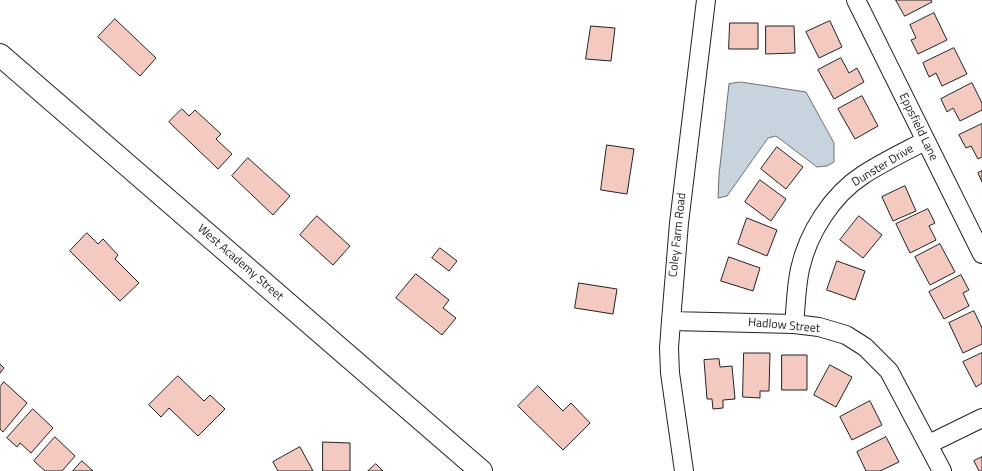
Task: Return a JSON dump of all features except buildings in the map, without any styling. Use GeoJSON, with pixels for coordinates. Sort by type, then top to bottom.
{"type":"FeatureCollection","features":[{"type":"Feature","properties":{"kind":"main road","name":"West Academy Street"},"geometry":{"type":"LineString","coordinates":[[0,55],[481,471]]}},
{"type":"Feature","properties":{"kind":"street","name":"Coley Farm Road"},"geometry":{"type":"LineString","coordinates":[[684,471],[670,373],[670,321],[679,223],[706,0]]}},
{"type":"Feature","properties":{"kind":"street","name":"Eppsfield Lane"},"geometry":{"type":"LineString","coordinates":[[856,0],[982,254]]}},
{"type":"Feature","properties":{"kind":"street","name":"Dunster Drive"},"geometry":{"type":"LineString","coordinates":[[794,324],[800,269],[806,248],[819,222],[846,188],[862,175],[925,141]]}},
{"type":"Feature","properties":{"kind":"street","name":"Hadlow Street"},"geometry":{"type":"LineString","coordinates":[[670,321],[794,324],[819,327],[846,335],[865,347],[889,371],[942,471]]}},
{"type":"Feature","properties":{"kind":"street"},"geometry":{"type":"LineString","coordinates":[[929,444],[982,418]]}},
{"type":"Feature","properties":{"kind":"shaded area"},"geometry":{"type":"Polygon","coordinates":[[[741,82],[806,92],[834,143],[834,162],[827,166],[817,167],[776,136],[768,138],[727,196],[718,198],[719,175],[729,84],[741,82]]]}}]}
